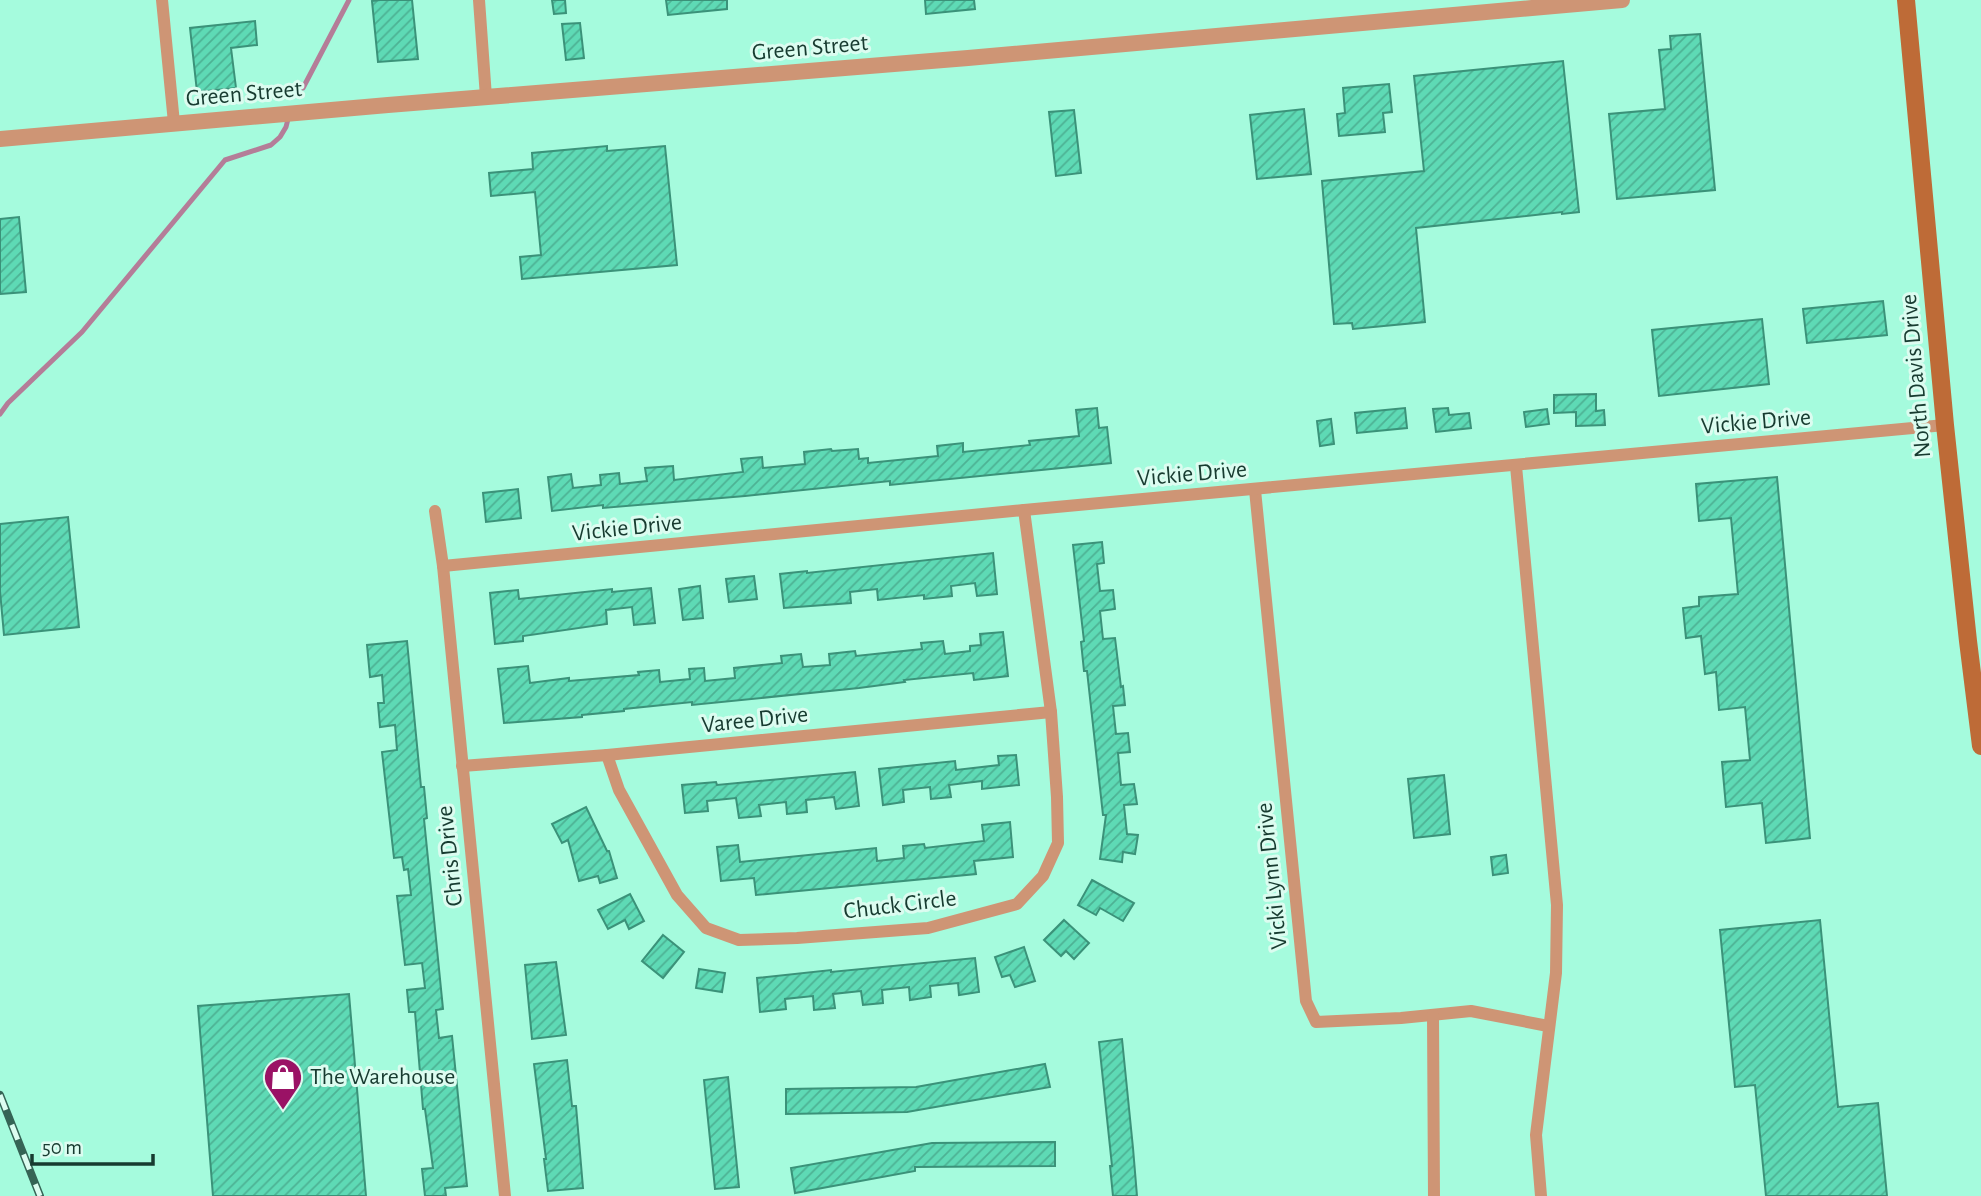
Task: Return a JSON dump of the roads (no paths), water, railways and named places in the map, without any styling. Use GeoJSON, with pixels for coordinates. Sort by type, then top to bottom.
{"type":"FeatureCollection","features":[{"type":"Feature","properties":{"kind":"main road","name":"North Davis Drive"},"geometry":{"type":"LineString","coordinates":[[1906,0],[1945,425],[1981,746]]}},
{"type":"Feature","properties":{"kind":"street"},"geometry":{"type":"LineString","coordinates":[[162,0],[174,123]]}},
{"type":"Feature","properties":{"kind":"street"},"geometry":{"type":"LineString","coordinates":[[479,0],[486,97]]}},
{"type":"Feature","properties":{"kind":"street","name":"Green Street"},"geometry":{"type":"LineString","coordinates":[[0,139],[1622,0]]}},
{"type":"Feature","properties":{"kind":"street","name":"Vickie Drive"},"geometry":{"type":"LineString","coordinates":[[443,566],[1945,425]]}},
{"type":"Feature","properties":{"kind":"street"},"geometry":{"type":"LineString","coordinates":[[1516,466],[1557,905],[1556,973],[1536,1135],[1541,1196]]}},
{"type":"Feature","properties":{"kind":"street","name":"Vicki Lynn Drive"},"geometry":{"type":"LineString","coordinates":[[1255,490],[1306,1001],[1316,1022],[1471,1011],[1548,1026]]}},
{"type":"Feature","properties":{"kind":"street","name":"Chuck Circle"},"geometry":{"type":"LineString","coordinates":[[607,755],[619,790],[677,895],[706,928],[739,940],[928,928],[1017,904],[1043,876],[1058,843],[1051,712],[1024,510]]}},
{"type":"Feature","properties":{"kind":"street","name":"Chris Drive"},"geometry":{"type":"LineString","coordinates":[[435,511],[443,566],[505,1196]]}},
{"type":"Feature","properties":{"kind":"street","name":"Varee Drive"},"geometry":{"type":"LineString","coordinates":[[463,766],[607,755],[1051,712]]}},
{"type":"Feature","properties":{"kind":"street"},"geometry":{"type":"LineString","coordinates":[[1433,1015],[1434,1196]]}},
{"type":"Feature","properties":{"kind":"waterway"},"geometry":{"type":"LineString","coordinates":[[303,88],[349,0]]}},
{"type":"Feature","properties":{"kind":"waterway"},"geometry":{"type":"LineString","coordinates":[[0,414],[8,403],[82,332],[225,160],[271,145],[280,137],[289,115]]}},
{"type":"Feature","properties":{"kind":"railway"},"geometry":{"type":"LineString","coordinates":[[0,1095],[40,1196]]}},
{"type":"Feature","properties":{"kind":"place","name":"The Warehouse"},"geometry":{"type":"Point","coordinates":[283,1111]}}]}
